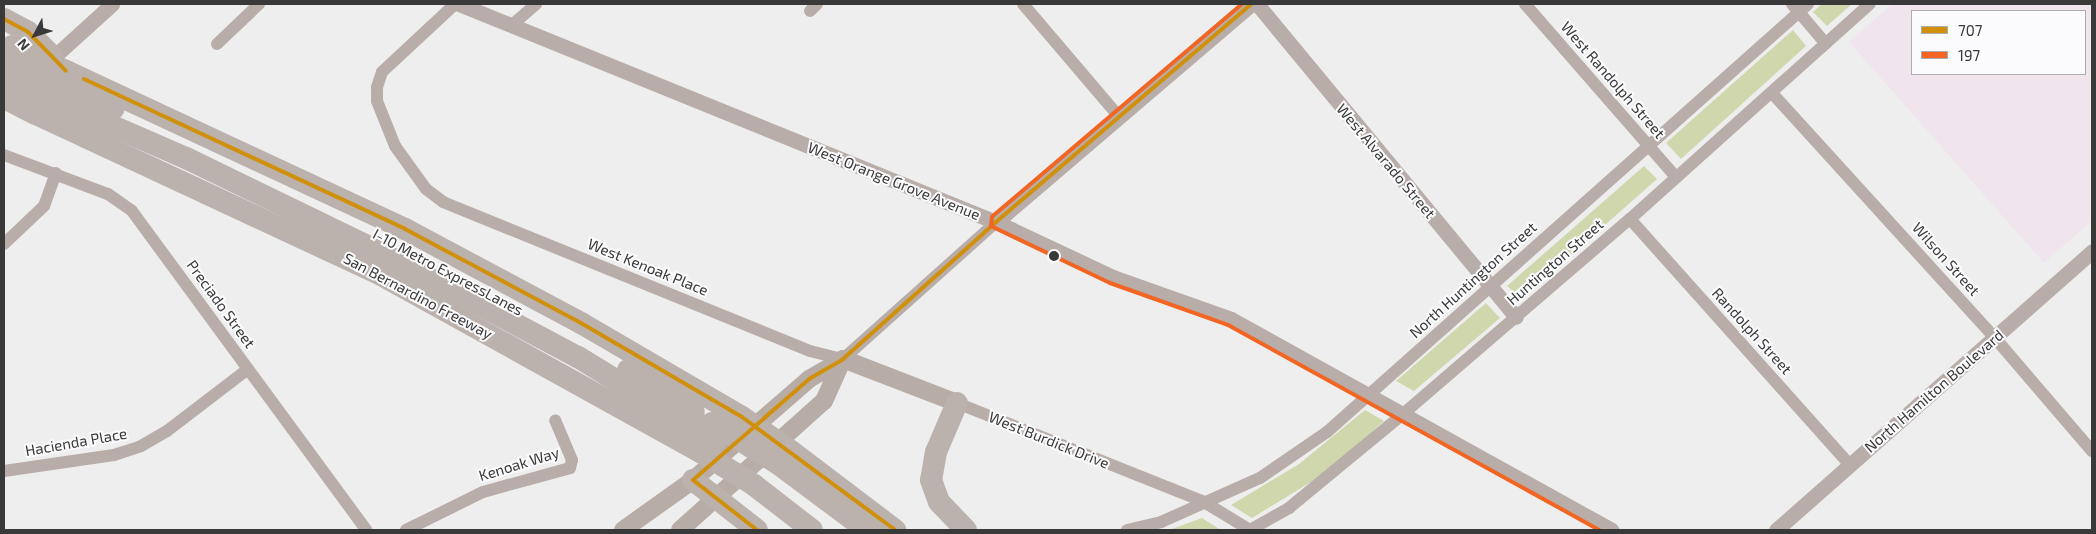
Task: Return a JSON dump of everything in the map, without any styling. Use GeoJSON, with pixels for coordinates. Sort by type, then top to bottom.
{"type":"FeatureCollection","features":[{"type":"Feature","properties":{"kind":"highway"},"geometry":{"type":"LineString","coordinates":[[4,19],[12,45],[57,89]]}},
{"type":"Feature","properties":{"kind":"highway","name":"I-10 Metro ExpressLanes"},"geometry":{"type":"LineString","coordinates":[[12,45],[57,89]]}},
{"type":"Feature","properties":{"kind":"highway","name":"I-10 Metro ExpressLanes"},"geometry":{"type":"LineString","coordinates":[[4,79],[57,89],[276,184],[418,256],[585,345],[710,439],[772,468],[868,530]]}},
{"type":"Feature","properties":{"kind":"highway","name":"San Bernardino Freeway"},"geometry":{"type":"LineString","coordinates":[[4,98],[57,89],[405,229],[582,323],[742,417],[812,530]]}},
{"type":"Feature","properties":{"kind":"highway","name":"San Bernardino Freeway"},"geometry":{"type":"LineString","coordinates":[[57,89],[381,275],[895,530]]}},
{"type":"Feature","properties":{"kind":"highway"},"geometry":{"type":"LineString","coordinates":[[957,403],[936,452],[931,480],[939,502],[966,530]]}},
{"type":"Feature","properties":{"kind":"highway","name":"I-10 Metro ExpressLanes"},"geometry":{"type":"LineString","coordinates":[[772,468],[843,530]]}},
{"type":"Feature","properties":{"kind":"highway"},"geometry":{"type":"LineString","coordinates":[[693,480],[757,530]]}},
{"type":"Feature","properties":{"kind":"main road","name":"West Burdick Drive"},"geometry":{"type":"LineString","coordinates":[[843,359],[957,403]]}},
{"type":"Feature","properties":{"kind":"main road"},"geometry":{"type":"LineString","coordinates":[[623,530],[693,480],[809,379],[843,359]]}},
{"type":"Feature","properties":{"kind":"main road"},"geometry":{"type":"LineString","coordinates":[[680,530],[824,401],[843,359]]}},
{"type":"Feature","properties":{"kind":"street"},"geometry":{"type":"LineString","coordinates":[[4,102],[112,4]]}},
{"type":"Feature","properties":{"kind":"street"},"geometry":{"type":"LineString","coordinates":[[217,44],[259,4]]}},
{"type":"Feature","properties":{"kind":"street","name":"West Kenoak Place"},"geometry":{"type":"LineString","coordinates":[[455,4],[382,72],[376,88],[377,101],[395,146],[426,190],[443,202],[810,351],[843,359]]}},
{"type":"Feature","properties":{"kind":"street","name":"West Orange Grove Avenue"},"geometry":{"type":"LineString","coordinates":[[459,4],[996,222],[1113,277],[1231,319],[1611,530]]}},
{"type":"Feature","properties":{"kind":"street"},"geometry":{"type":"LineString","coordinates":[[512,26],[536,4]]}},
{"type":"Feature","properties":{"kind":"street"},"geometry":{"type":"LineString","coordinates":[[1023,4],[1120,118]]}},
{"type":"Feature","properties":{"kind":"street"},"geometry":{"type":"LineString","coordinates":[[843,359],[996,222],[1120,118],[1251,4]]}},
{"type":"Feature","properties":{"kind":"street","name":"West Alvarado Street"},"geometry":{"type":"LineString","coordinates":[[1257,4],[1516,317]]}},
{"type":"Feature","properties":{"kind":"street","name":"West Randolph Street"},"geometry":{"type":"LineString","coordinates":[[1525,4],[1676,177]]}},
{"type":"Feature","properties":{"kind":"street","name":"Huntington Street"},"geometry":{"type":"LineString","coordinates":[[1250,530],[1289,508],[1403,414],[1630,219],[1870,4]]}},
{"type":"Feature","properties":{"kind":"street"},"geometry":{"type":"LineString","coordinates":[[1800,7],[1826,44]]}},
{"type":"Feature","properties":{"kind":"street","name":"North Huntington Street"},"geometry":{"type":"LineString","coordinates":[[1128,530],[1161,522],[1260,478],[1327,432],[1649,147],[1800,7]]}},
{"type":"Feature","properties":{"kind":"street","name":"Wilson Street"},"geometry":{"type":"LineString","coordinates":[[1772,93],[1995,338],[2092,451]]}},
{"type":"Feature","properties":{"kind":"street","name":"Preciado Street"},"geometry":{"type":"LineString","coordinates":[[4,155],[108,194],[132,211],[366,530]]}},
{"type":"Feature","properties":{"kind":"street"},"geometry":{"type":"LineString","coordinates":[[4,244],[44,206],[56,173]]}},
{"type":"Feature","properties":{"kind":"street","name":"Randolph Street"},"geometry":{"type":"LineString","coordinates":[[1630,219],[1850,465]]}},
{"type":"Feature","properties":{"kind":"street","name":"North Hamilton Boulevard"},"geometry":{"type":"LineString","coordinates":[[1776,530],[2092,251]]}},
{"type":"Feature","properties":{"kind":"street","name":"Hacienda Place"},"geometry":{"type":"LineString","coordinates":[[4,471],[114,455],[141,446],[167,431],[248,369]]}},
{"type":"Feature","properties":{"kind":"street","name":"West Burdick Drive"},"geometry":{"type":"LineString","coordinates":[[957,403],[1204,502],[1250,530]]}},
{"type":"Feature","properties":{"kind":"street","name":"Kenoak Way"},"geometry":{"type":"LineString","coordinates":[[406,530],[483,492],[570,468],[572,460],[555,420]]}},
{"type":"Feature","properties":{"kind":"shaded area"},"geometry":{"type":"Polygon","coordinates":[[[1892,4],[2092,4],[2092,221],[2044,263],[1849,42],[1892,4]]]}},
{"type":"Feature","properties":{"kind":"green space"},"geometry":{"type":"Polygon","coordinates":[[[1822,4],[1852,4],[1827,26],[1813,12],[1822,4]]]}},
{"type":"Feature","properties":{"kind":"green space"},"geometry":{"type":"Polygon","coordinates":[[[1793,30],[1806,46],[1681,159],[1666,143],[1793,30]]]}},
{"type":"Feature","properties":{"kind":"green space"},"geometry":{"type":"Polygon","coordinates":[[[1644,166],[1657,179],[1521,299],[1507,286],[1644,166]]]}},
{"type":"Feature","properties":{"kind":"green space"},"geometry":{"type":"Polygon","coordinates":[[[1486,303],[1500,318],[1414,391],[1396,381],[1486,303]]]}},
{"type":"Feature","properties":{"kind":"green space"},"geometry":{"type":"Polygon","coordinates":[[[1365,410],[1384,421],[1324,474],[1252,518],[1231,505],[1299,464],[1365,410]]]}},
{"type":"Feature","properties":{"kind":"green space"},"geometry":{"type":"Polygon","coordinates":[[[1202,518],[1221,530],[1169,530],[1202,518]]]}},
{"type":"Feature","properties":{"kind":"transit line","name":"197"},"geometry":{"type":"LineString","coordinates":[[1242,4],[992,217],[991,226],[1110,283],[1228,325],[1599,530]]}},
{"type":"Feature","properties":{"kind":"transit line","name":"707"},"geometry":{"type":"LineString","coordinates":[[757,530],[693,480],[809,379],[843,359],[996,222],[1251,4]]}},
{"type":"Feature","properties":{"kind":"transit line","name":"707"},"geometry":{"type":"LineString","coordinates":[[4,19],[28,32],[66,71]]}},
{"type":"Feature","properties":{"kind":"transit line","name":"707"},"geometry":{"type":"LineString","coordinates":[[84,79],[405,229],[581,323],[742,417],[895,530]]}}]}
